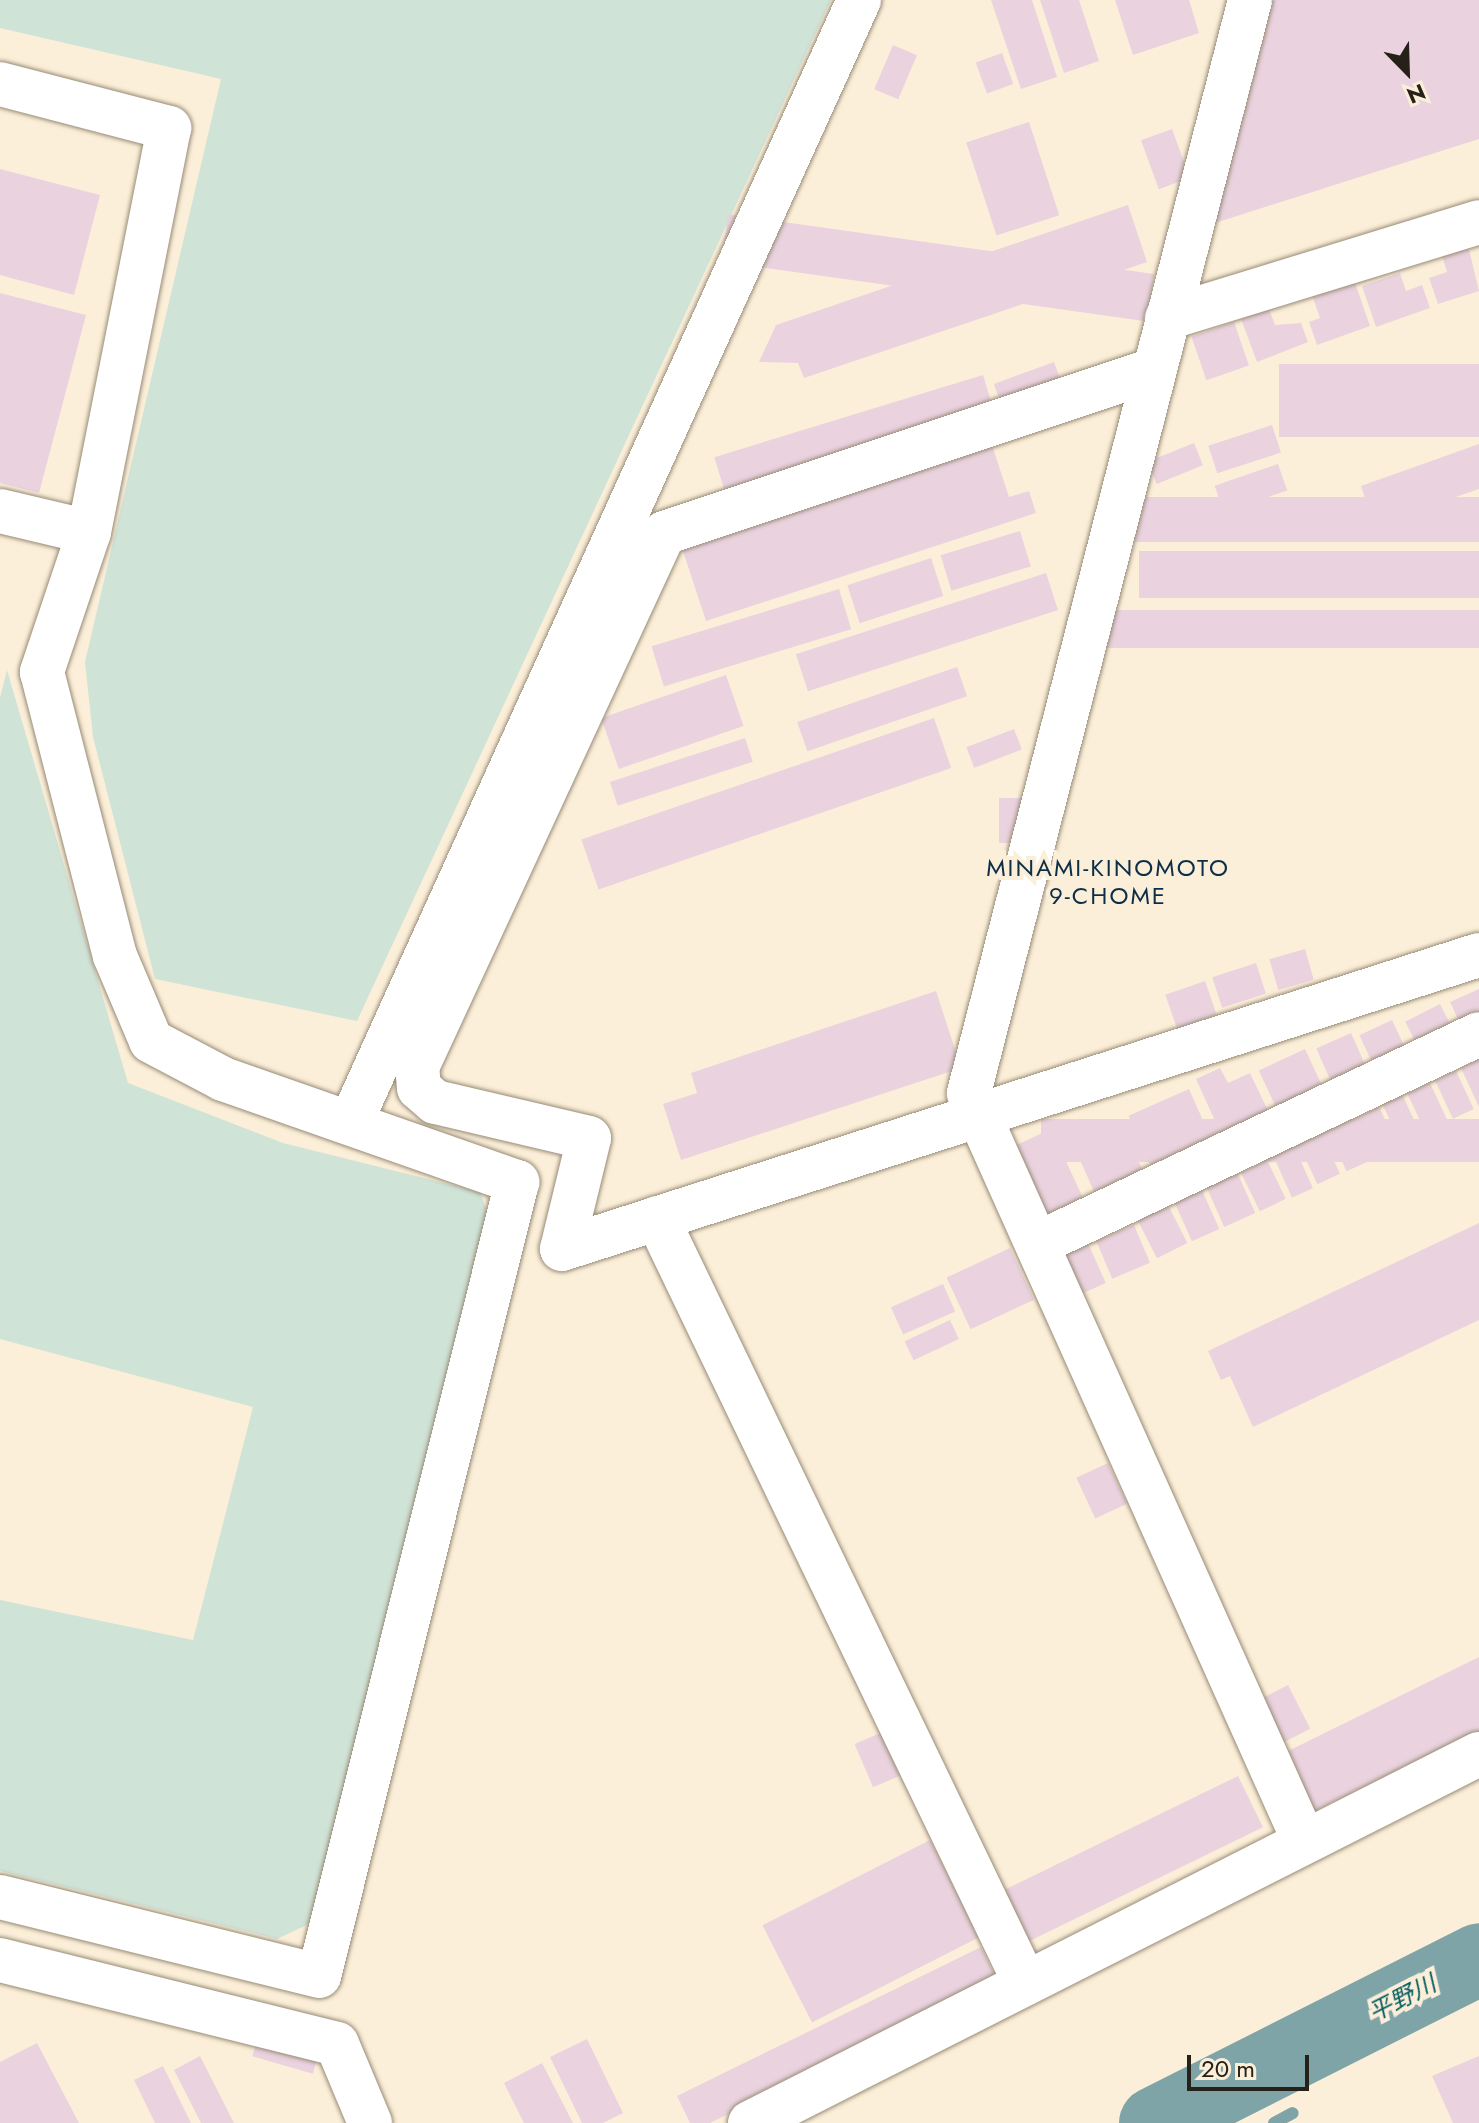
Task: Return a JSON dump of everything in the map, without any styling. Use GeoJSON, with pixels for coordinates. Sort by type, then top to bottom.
{"type":"FeatureCollection","features":[{"type":"Feature","properties":{"kind":"street"},"geometry":{"type":"LineString","coordinates":[[351,1122],[859,0]]}},
{"type":"Feature","properties":{"kind":"street"},"geometry":{"type":"LineString","coordinates":[[1250,0],[969,1093],[1304,1841]]}},
{"type":"Feature","properties":{"kind":"street"},"geometry":{"type":"LineString","coordinates":[[0,84],[169,128],[89,532],[42,672],[115,956],[151,1041],[223,1079],[517,1182],[319,1976],[0,1897]]}},
{"type":"Feature","properties":{"kind":"street"},"geometry":{"type":"LineString","coordinates":[[1167,318],[1479,222]]}},
{"type":"Feature","properties":{"kind":"street"},"geometry":{"type":"LineString","coordinates":[[1153,370],[664,533],[417,1067],[419,1088],[435,1102],[589,1138],[562,1249],[978,1113],[1479,955]]}},
{"type":"Feature","properties":{"kind":"street"},"geometry":{"type":"LineString","coordinates":[[0,511],[89,532]]}},
{"type":"Feature","properties":{"kind":"street"},"geometry":{"type":"LineString","coordinates":[[1037,1244],[1479,1034]]}},
{"type":"Feature","properties":{"kind":"street"},"geometry":{"type":"LineString","coordinates":[[657,1218],[1025,1983]]}},
{"type":"Feature","properties":{"kind":"street"},"geometry":{"type":"LineString","coordinates":[[750,2123],[1479,1754]]}},
{"type":"Feature","properties":{"kind":"street"},"geometry":{"type":"LineString","coordinates":[[0,1960],[337,2044],[370,2123]]}},
{"type":"Feature","properties":{"kind":"green space"},"geometry":{"type":"Polygon","coordinates":[[[0,0],[831,0],[357,1021],[155,979],[93,737],[85,662],[221,79],[0,28],[0,0]]]}},
{"type":"Feature","properties":{"kind":"green space"},"geometry":{"type":"Polygon","coordinates":[[[7,670],[128,1083],[283,1143],[480,1192],[492,1225],[309,1924],[277,1939],[0,1871],[0,1600],[193,1640],[253,1407],[0,1339],[0,698],[7,670]]]}},
{"type":"Feature","properties":{"kind":"building"},"geometry":{"type":"Polygon","coordinates":[[[991,0],[1032,0],[1057,77],[1021,89],[991,0]]]}},
{"type":"Feature","properties":{"kind":"building"},"geometry":{"type":"Polygon","coordinates":[[[1040,0],[1079,0],[1099,61],[1064,73],[1040,0]]]}},
{"type":"Feature","properties":{"kind":"building"},"geometry":{"type":"Polygon","coordinates":[[[1115,0],[1189,0],[1199,33],[1133,55],[1115,0]]]}},
{"type":"Feature","properties":{"kind":"building"},"geometry":{"type":"Polygon","coordinates":[[[1270,0],[1479,0],[1479,139],[1215,223],[1270,0]]]}},
{"type":"Feature","properties":{"kind":"building"},"geometry":{"type":"Polygon","coordinates":[[[893,45],[917,55],[898,99],[874,89],[893,45]]]}},
{"type":"Feature","properties":{"kind":"building"},"geometry":{"type":"Polygon","coordinates":[[[1002,53],[1013,84],[987,94],[976,63],[1002,53]]]}},
{"type":"Feature","properties":{"kind":"building"},"geometry":{"type":"Polygon","coordinates":[[[1029,122],[1059,215],[997,236],[966,142],[1029,122]]]}},
{"type":"Feature","properties":{"kind":"building"},"geometry":{"type":"Polygon","coordinates":[[[1172,129],[1190,178],[1159,189],[1141,140],[1172,129]]]}},
{"type":"Feature","properties":{"kind":"building"},"geometry":{"type":"Polygon","coordinates":[[[0,169],[100,195],[74,295],[0,275],[0,169]]]}},
{"type":"Feature","properties":{"kind":"building"},"geometry":{"type":"Polygon","coordinates":[[[1128,205],[1147,262],[804,378],[798,363],[759,362],[776,325],[1128,205]]]}},
{"type":"Feature","properties":{"kind":"building"},"geometry":{"type":"Polygon","coordinates":[[[728,214],[1154,274],[1147,322],[722,262],[728,214]]]}},
{"type":"Feature","properties":{"kind":"building"},"geometry":{"type":"Polygon","coordinates":[[[1467,241],[1479,291],[1438,304],[1429,278],[1447,272],[1440,249],[1467,241]]]}},
{"type":"Feature","properties":{"kind":"building"},"geometry":{"type":"Polygon","coordinates":[[[1400,273],[1406,291],[1422,285],[1430,308],[1376,327],[1362,286],[1400,273]]]}},
{"type":"Feature","properties":{"kind":"building"},"geometry":{"type":"Polygon","coordinates":[[[1354,280],[1370,326],[1317,345],[1309,322],[1320,318],[1312,295],[1354,280]]]}},
{"type":"Feature","properties":{"kind":"building"},"geometry":{"type":"Polygon","coordinates":[[[0,293],[86,315],[39,493],[0,483],[0,293]]]}},
{"type":"Feature","properties":{"kind":"building"},"geometry":{"type":"Polygon","coordinates":[[[1269,309],[1275,325],[1301,323],[1308,342],[1257,362],[1241,319],[1269,309]]]}},
{"type":"Feature","properties":{"kind":"building"},"geometry":{"type":"Polygon","coordinates":[[[1234,322],[1249,365],[1206,380],[1191,337],[1234,322]]]}},
{"type":"Feature","properties":{"kind":"building"},"geometry":{"type":"Polygon","coordinates":[[[1054,362],[1062,384],[1002,406],[994,384],[1054,362]]]}},
{"type":"Feature","properties":{"kind":"building"},"geometry":{"type":"Polygon","coordinates":[[[1279,364],[1479,364],[1479,437],[1279,437],[1279,364]]]}},
{"type":"Feature","properties":{"kind":"building"},"geometry":{"type":"Polygon","coordinates":[[[983,375],[994,411],[725,493],[714,457],[983,375]]]}},
{"type":"Feature","properties":{"kind":"building"},"geometry":{"type":"Polygon","coordinates":[[[1272,425],[1281,453],[1217,473],[1208,446],[1272,425]]]}},
{"type":"Feature","properties":{"kind":"building"},"geometry":{"type":"Polygon","coordinates":[[[991,442],[1009,497],[1029,491],[1036,513],[706,621],[681,545],[991,442]]]}},
{"type":"Feature","properties":{"kind":"building"},"geometry":{"type":"Polygon","coordinates":[[[1194,443],[1203,465],[1157,484],[1148,462],[1194,443]]]}},
{"type":"Feature","properties":{"kind":"building"},"geometry":{"type":"Polygon","coordinates":[[[1479,444],[1479,489],[1374,525],[1361,486],[1479,444]]]}},
{"type":"Feature","properties":{"kind":"building"},"geometry":{"type":"Polygon","coordinates":[[[1278,464],[1287,490],[1224,512],[1215,486],[1278,464]]]}},
{"type":"Feature","properties":{"kind":"building"},"geometry":{"type":"Polygon","coordinates":[[[1130,497],[1479,497],[1479,542],[1130,542],[1130,497]]]}},
{"type":"Feature","properties":{"kind":"building"},"geometry":{"type":"Polygon","coordinates":[[[1020,531],[1031,566],[951,591],[941,555],[1020,531]]]}},
{"type":"Feature","properties":{"kind":"building"},"geometry":{"type":"Polygon","coordinates":[[[1139,551],[1479,551],[1479,598],[1139,598],[1139,551]]]}},
{"type":"Feature","properties":{"kind":"building"},"geometry":{"type":"Polygon","coordinates":[[[931,558],[943,596],[860,623],[847,585],[931,558]]]}},
{"type":"Feature","properties":{"kind":"building"},"geometry":{"type":"Polygon","coordinates":[[[1046,573],[1058,610],[808,691],[796,654],[1046,573]]]}},
{"type":"Feature","properties":{"kind":"building"},"geometry":{"type":"Polygon","coordinates":[[[839,589],[851,629],[664,686],[652,646],[839,589]]]}},
{"type":"Feature","properties":{"kind":"building"},"geometry":{"type":"Polygon","coordinates":[[[1082,610],[1479,610],[1479,648],[1082,648],[1082,610]]]}},
{"type":"Feature","properties":{"kind":"building"},"geometry":{"type":"Polygon","coordinates":[[[957,667],[967,696],[807,751],[797,722],[957,667]]]}},
{"type":"Feature","properties":{"kind":"building"},"geometry":{"type":"Polygon","coordinates":[[[726,675],[744,726],[619,769],[601,718],[726,675]]]}},
{"type":"Feature","properties":{"kind":"building"},"geometry":{"type":"Polygon","coordinates":[[[934,718],[951,768],[599,890],[581,839],[934,718]]]}},
{"type":"Feature","properties":{"kind":"building"},"geometry":{"type":"Polygon","coordinates":[[[1014,729],[1022,750],[974,768],[966,747],[1014,729]]]}},
{"type":"Feature","properties":{"kind":"building"},"geometry":{"type":"Polygon","coordinates":[[[745,738],[753,762],[618,806],[610,782],[745,738]]]}},
{"type":"Feature","properties":{"kind":"building"},"geometry":{"type":"Polygon","coordinates":[[[999,798],[1022,798],[1022,843],[999,843],[999,798]]]}},
{"type":"Feature","properties":{"kind":"building"},"geometry":{"type":"Polygon","coordinates":[[[1305,949],[1314,980],[1278,990],[1269,959],[1305,949]]]}},
{"type":"Feature","properties":{"kind":"building"},"geometry":{"type":"Polygon","coordinates":[[[1256,963],[1266,993],[1222,1008],[1212,977],[1256,963]]]}},
{"type":"Feature","properties":{"kind":"building"},"geometry":{"type":"Polygon","coordinates":[[[1205,981],[1217,1015],[1177,1029],[1165,995],[1205,981]]]}},
{"type":"Feature","properties":{"kind":"building"},"geometry":{"type":"Polygon","coordinates":[[[1479,989],[1479,1025],[1464,1032],[1450,1002],[1479,989]]]}},
{"type":"Feature","properties":{"kind":"building"},"geometry":{"type":"Polygon","coordinates":[[[936,991],[961,1068],[681,1160],[663,1104],[697,1093],[691,1073],[936,991]]]}},
{"type":"Feature","properties":{"kind":"building"},"geometry":{"type":"Polygon","coordinates":[[[1440,1004],[1455,1034],[1421,1052],[1405,1022],[1440,1004]]]}},
{"type":"Feature","properties":{"kind":"building"},"geometry":{"type":"Polygon","coordinates":[[[1392,1020],[1409,1057],[1377,1072],[1359,1035],[1392,1020]]]}},
{"type":"Feature","properties":{"kind":"building"},"geometry":{"type":"Polygon","coordinates":[[[1351,1033],[1370,1075],[1335,1090],[1316,1048],[1351,1033]]]}},
{"type":"Feature","properties":{"kind":"building"},"geometry":{"type":"Polygon","coordinates":[[[1305,1049],[1327,1096],[1281,1118],[1259,1071],[1305,1049]]]}},
{"type":"Feature","properties":{"kind":"building"},"geometry":{"type":"Polygon","coordinates":[[[1479,1059],[1479,1107],[1461,1068],[1479,1059]]]}},
{"type":"Feature","properties":{"kind":"building"},"geometry":{"type":"Polygon","coordinates":[[[1220,1068],[1228,1083],[1250,1073],[1273,1121],[1225,1143],[1196,1079],[1220,1068]]]}},
{"type":"Feature","properties":{"kind":"building"},"geometry":{"type":"Polygon","coordinates":[[[1456,1071],[1474,1109],[1453,1119],[1435,1081],[1456,1071]]]}},
{"type":"Feature","properties":{"kind":"building"},"geometry":{"type":"Polygon","coordinates":[[[1430,1083],[1449,1123],[1426,1133],[1407,1094],[1430,1083]]]}},
{"type":"Feature","properties":{"kind":"building"},"geometry":{"type":"Polygon","coordinates":[[[1189,1089],[1215,1147],[1155,1174],[1129,1116],[1189,1089]]]}},
{"type":"Feature","properties":{"kind":"building"},"geometry":{"type":"Polygon","coordinates":[[[1402,1094],[1421,1134],[1401,1143],[1382,1103],[1402,1094]]]}},
{"type":"Feature","properties":{"kind":"building"},"geometry":{"type":"Polygon","coordinates":[[[1379,1107],[1398,1146],[1374,1157],[1356,1118],[1379,1107]]]}},
{"type":"Feature","properties":{"kind":"building"},"geometry":{"type":"Polygon","coordinates":[[[1041,1119],[1479,1119],[1479,1162],[1041,1162],[1041,1119]]]}},
{"type":"Feature","properties":{"kind":"building"},"geometry":{"type":"Polygon","coordinates":[[[1351,1120],[1369,1161],[1346,1171],[1328,1130],[1351,1120]]]}},
{"type":"Feature","properties":{"kind":"building"},"geometry":{"type":"Polygon","coordinates":[[[1122,1124],[1146,1177],[1097,1199],[1074,1146],[1122,1124]]]}},
{"type":"Feature","properties":{"kind":"building"},"geometry":{"type":"Polygon","coordinates":[[[1051,1129],[1086,1205],[1042,1226],[1007,1150],[1051,1129]]]}},
{"type":"Feature","properties":{"kind":"building"},"geometry":{"type":"Polygon","coordinates":[[[1321,1133],[1340,1174],[1317,1184],[1298,1144],[1321,1133]]]}},
{"type":"Feature","properties":{"kind":"building"},"geometry":{"type":"Polygon","coordinates":[[[1295,1148],[1313,1188],[1292,1198],[1274,1157],[1295,1148]]]}},
{"type":"Feature","properties":{"kind":"building"},"geometry":{"type":"Polygon","coordinates":[[[1267,1160],[1286,1199],[1260,1211],[1241,1173],[1267,1160]]]}},
{"type":"Feature","properties":{"kind":"building"},"geometry":{"type":"Polygon","coordinates":[[[1237,1172],[1255,1213],[1224,1227],[1206,1186],[1237,1172]]]}},
{"type":"Feature","properties":{"kind":"building"},"geometry":{"type":"Polygon","coordinates":[[[1201,1188],[1219,1229],[1192,1241],[1174,1200],[1201,1188]]]}},
{"type":"Feature","properties":{"kind":"building"},"geometry":{"type":"Polygon","coordinates":[[[1166,1201],[1187,1243],[1157,1258],[1136,1216],[1166,1201]]]}},
{"type":"Feature","properties":{"kind":"building"},"geometry":{"type":"Polygon","coordinates":[[[1479,1223],[1479,1320],[1253,1427],[1230,1376],[1221,1380],[1208,1351],[1479,1223]]]}},
{"type":"Feature","properties":{"kind":"building"},"geometry":{"type":"Polygon","coordinates":[[[1134,1225],[1150,1263],[1112,1279],[1096,1241],[1134,1225]]]}},
{"type":"Feature","properties":{"kind":"building"},"geometry":{"type":"Polygon","coordinates":[[[1087,1241],[1106,1283],[1083,1293],[1064,1251],[1087,1241]]]}},
{"type":"Feature","properties":{"kind":"building"},"geometry":{"type":"Polygon","coordinates":[[[1010,1248],[1034,1300],[971,1329],[947,1278],[1010,1248]]]}},
{"type":"Feature","properties":{"kind":"building"},"geometry":{"type":"Polygon","coordinates":[[[943,1284],[955,1311],[903,1335],[891,1307],[943,1284]]]}},
{"type":"Feature","properties":{"kind":"building"},"geometry":{"type":"Polygon","coordinates":[[[950,1320],[959,1339],[914,1360],[905,1341],[950,1320]]]}},
{"type":"Feature","properties":{"kind":"building"},"geometry":{"type":"Polygon","coordinates":[[[1108,1463],[1127,1504],[1095,1519],[1076,1478],[1108,1463]]]}},
{"type":"Feature","properties":{"kind":"building"},"geometry":{"type":"Polygon","coordinates":[[[1479,1657],[1479,1745],[1386,1791],[1380,1779],[1310,1813],[1282,1754],[1479,1657]]]}},
{"type":"Feature","properties":{"kind":"building"},"geometry":{"type":"Polygon","coordinates":[[[1288,1685],[1310,1729],[1276,1746],[1254,1702],[1288,1685]]]}},
{"type":"Feature","properties":{"kind":"building"},"geometry":{"type":"Polygon","coordinates":[[[885,1731],[903,1774],[873,1787],[855,1744],[885,1731]]]}},
{"type":"Feature","properties":{"kind":"building"},"geometry":{"type":"Polygon","coordinates":[[[1238,1776],[1263,1827],[1024,1944],[999,1893],[1238,1776]]]}},
{"type":"Feature","properties":{"kind":"building"},"geometry":{"type":"Polygon","coordinates":[[[930,1840],[979,1937],[812,2022],[762,1925],[930,1840]]]}},
{"type":"Feature","properties":{"kind":"building"},"geometry":{"type":"Polygon","coordinates":[[[981,1947],[998,1982],[710,2123],[690,2123],[677,2096],[981,1947]]]}},
{"type":"Feature","properties":{"kind":"building"},"geometry":{"type":"Polygon","coordinates":[[[587,2039],[623,2113],[603,2123],[582,2123],[550,2057],[587,2039]]]}},
{"type":"Feature","properties":{"kind":"building"},"geometry":{"type":"Polygon","coordinates":[[[257,2040],[318,2057],[313,2074],[252,2056],[257,2040]]]}},
{"type":"Feature","properties":{"kind":"building"},"geometry":{"type":"Polygon","coordinates":[[[37,2043],[79,2123],[0,2123],[0,2062],[37,2043]]]}},
{"type":"Feature","properties":{"kind":"building"},"geometry":{"type":"Polygon","coordinates":[[[200,2056],[234,2123],[201,2123],[174,2070],[200,2056]]]}},
{"type":"Feature","properties":{"kind":"building"},"geometry":{"type":"Polygon","coordinates":[[[1479,2056],[1479,2123],[1453,2123],[1432,2076],[1479,2056]]]}},
{"type":"Feature","properties":{"kind":"building"},"geometry":{"type":"Polygon","coordinates":[[[542,2063],[573,2123],[524,2123],[504,2083],[542,2063]]]}},
{"type":"Feature","properties":{"kind":"building"},"geometry":{"type":"Polygon","coordinates":[[[163,2066],[191,2123],[155,2123],[134,2080],[163,2066]]]}},
{"type":"Feature","properties":{"kind":"waterway","name":"平野川"},"geometry":{"type":"LineString","coordinates":[[1155,2123],[1479,1959]]}},
{"type":"Feature","properties":{"kind":"waterway"},"geometry":{"type":"LineString","coordinates":[[1274,2123],[1293,2113]]}},
{"type":"Feature","properties":{"kind":"district","name":"MINAMI-KINOMOTO 9-CHOME"},"geometry":{"type":"Point","coordinates":[1108,882]}}]}
